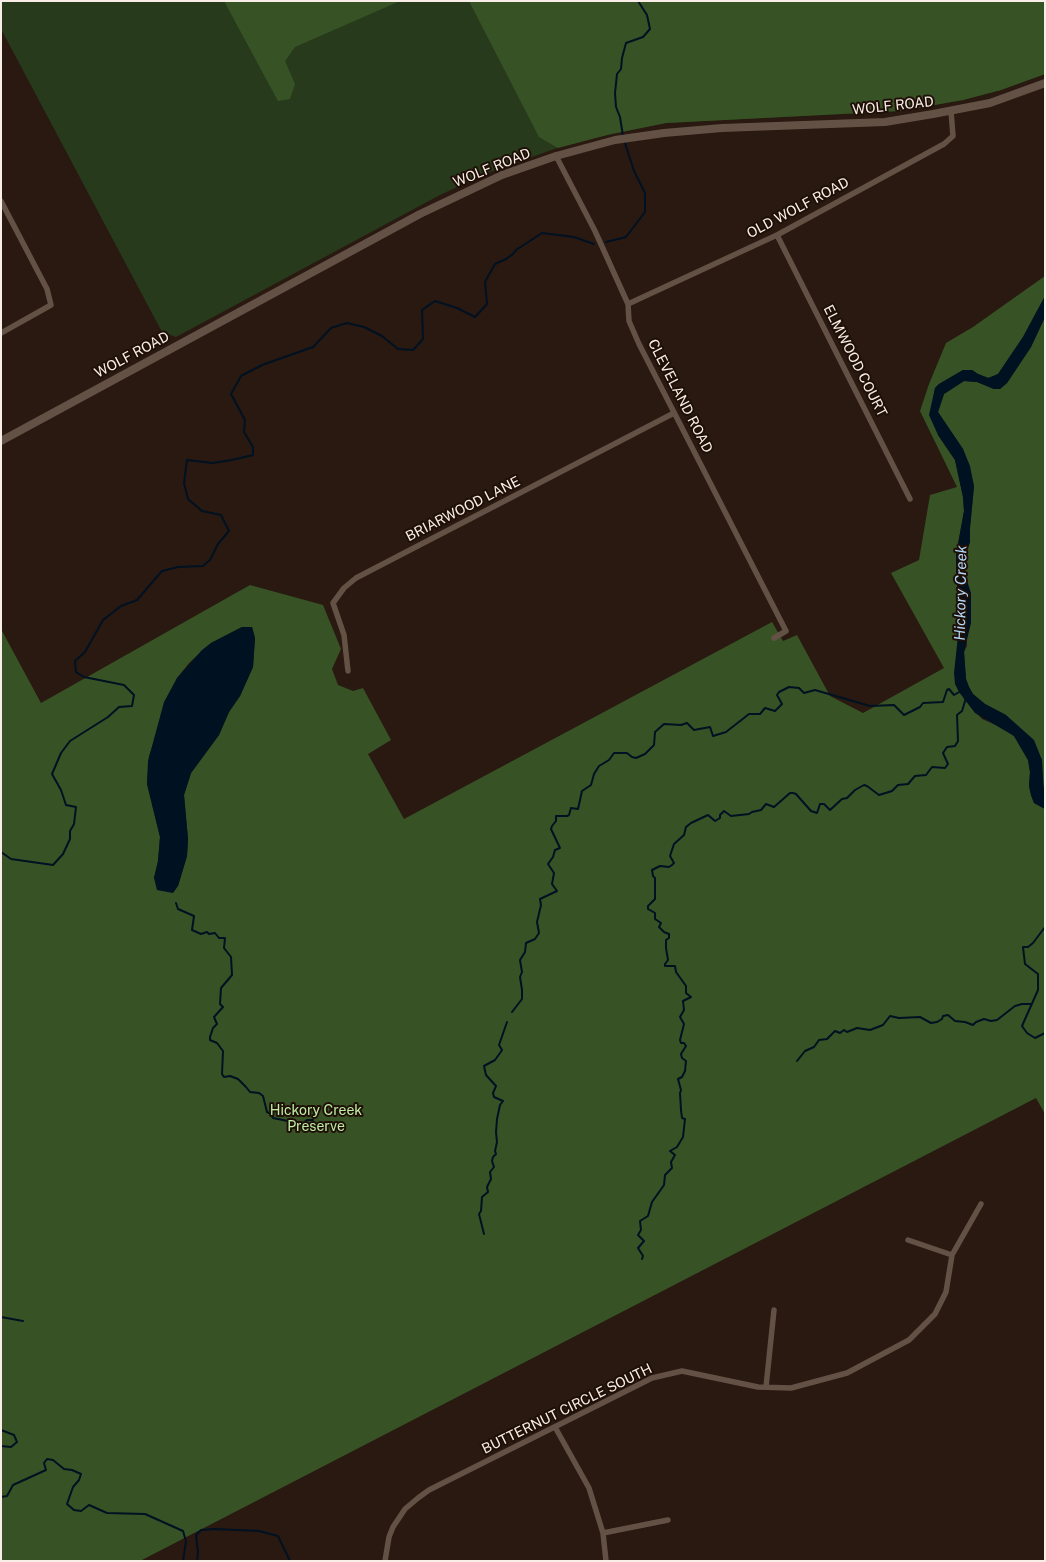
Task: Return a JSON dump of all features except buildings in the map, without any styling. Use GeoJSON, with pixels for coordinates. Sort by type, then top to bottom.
{"type":"FeatureCollection","features":[{"type":"Feature","properties":{"kind":"main road","name":"WOLF ROAD"},"geometry":{"type":"LineString","coordinates":[[1,441],[420,214],[502,175],[556,156],[632,137],[722,128],[885,122],[951,111],[990,102],[1045,83]]}},
{"type":"Feature","properties":{"kind":"street","name":"OLD WOLF ROAD"},"geometry":{"type":"LineString","coordinates":[[628,304],[777,234],[944,144],[953,136],[951,111]]}},
{"type":"Feature","properties":{"kind":"street","name":"CLEVELAND ROAD"},"geometry":{"type":"LineString","coordinates":[[556,156],[595,231],[628,304],[629,321],[639,344],[786,631],[774,638]]}},
{"type":"Feature","properties":{"kind":"street"},"geometry":{"type":"LineString","coordinates":[[1,201],[47,289],[51,305],[1,333]]}},
{"type":"Feature","properties":{"kind":"street","name":"ELMWOOD COURT"},"geometry":{"type":"LineString","coordinates":[[777,234],[910,499]]}},
{"type":"Feature","properties":{"kind":"street","name":"BRIARWOOD LANE"},"geometry":{"type":"LineString","coordinates":[[348,671],[344,635],[333,603],[344,588],[356,578],[674,413]]}},
{"type":"Feature","properties":{"kind":"street","name":"BUTTERNUT CIRCLE SOUTH"},"geometry":{"type":"LineString","coordinates":[[385,1561],[389,1537],[393,1527],[405,1509],[429,1490],[652,1378],[682,1371],[766,1387],[791,1388],[848,1373],[909,1340],[935,1314],[946,1292],[952,1255],[981,1204]]}},
{"type":"Feature","properties":{"kind":"street"},"geometry":{"type":"LineString","coordinates":[[908,1240],[952,1255]]}},
{"type":"Feature","properties":{"kind":"street"},"geometry":{"type":"LineString","coordinates":[[766,1387],[774,1310]]}},
{"type":"Feature","properties":{"kind":"street"},"geometry":{"type":"LineString","coordinates":[[555,1427],[589,1488],[603,1534],[606,1561]]}},
{"type":"Feature","properties":{"kind":"street"},"geometry":{"type":"LineString","coordinates":[[603,1534],[668,1520]]}},
{"type":"Feature","properties":{"kind":"green space"},"geometry":{"type":"Polygon","coordinates":[[[1,1],[1045,1],[1045,74],[1001,90],[963,100],[900,111],[666,123],[574,142],[490,172],[440,195],[176,337],[162,332],[1,29],[1,1]]]}},
{"type":"Feature","properties":{"kind":"green space"},"geometry":{"type":"Polygon","coordinates":[[[224,1],[400,1],[295,47],[285,61],[295,84],[290,99],[278,101],[224,1]]]}},
{"type":"Feature","properties":{"kind":"green space"},"geometry":{"type":"Polygon","coordinates":[[[469,1],[1045,1],[1045,74],[1001,90],[963,100],[900,111],[666,123],[611,134],[558,148],[539,137],[469,1]]]}},
{"type":"Feature","properties":{"kind":"green space","name":"Hickory Creek Preserve"},"geometry":{"type":"Polygon","coordinates":[[[1045,276],[1045,296],[1023,337],[998,374],[989,378],[972,370],[963,370],[935,388],[933,401],[938,435],[955,460],[963,497],[964,511],[956,555],[956,573],[960,617],[957,654],[964,699],[982,719],[1003,728],[1014,736],[1028,760],[1030,772],[1029,786],[1034,803],[1045,809],[1045,1114],[1036,1098],[140,1561],[1,1561],[1,629],[41,703],[250,585],[323,605],[341,649],[332,669],[338,685],[353,691],[363,688],[391,740],[368,754],[404,819],[772,622],[783,641],[797,635],[830,696],[863,713],[944,668],[891,573],[919,560],[930,495],[957,487],[920,411],[946,343],[973,327],[1045,276]],[[242,627],[211,643],[190,662],[177,678],[149,756],[147,784],[160,837],[154,878],[178,886],[187,856],[188,839],[184,795],[191,773],[219,735],[253,667],[255,638],[252,627],[242,627]]]}},
{"type":"Feature","properties":{"kind":"green space"},"geometry":{"type":"Polygon","coordinates":[[[1045,317],[1045,791],[1042,781],[1042,760],[1006,715],[985,704],[973,694],[966,679],[964,652],[967,646],[963,565],[970,542],[974,486],[963,449],[938,412],[944,394],[964,381],[977,382],[994,389],[1000,389],[1007,383],[1031,347],[1045,317]]]}},
{"type":"Feature","properties":{"kind":"water","name":"Hickory Creek"},"geometry":{"type":"Polygon","coordinates":[[[1045,296],[1045,317],[1031,347],[1007,383],[1000,389],[994,389],[977,382],[964,381],[944,394],[938,412],[963,449],[970,466],[974,486],[970,542],[963,565],[971,593],[971,623],[964,652],[966,679],[973,694],[985,704],[1006,715],[1034,740],[1042,760],[1045,809],[1034,803],[1029,786],[1030,772],[1028,760],[1014,736],[975,713],[955,684],[954,673],[960,617],[956,555],[964,511],[963,497],[955,460],[938,435],[929,415],[935,388],[939,384],[963,370],[972,370],[988,378],[998,374],[1023,337],[1045,296]]]}},
{"type":"Feature","properties":{"kind":"water"},"geometry":{"type":"Polygon","coordinates":[[[242,627],[252,627],[255,638],[253,667],[219,735],[191,773],[184,795],[188,839],[187,856],[178,886],[173,893],[157,890],[154,878],[160,837],[147,784],[148,761],[164,702],[177,678],[202,650],[211,643],[242,627]]]}},
{"type":"Feature","properties":{"kind":"waterway"},"geometry":{"type":"LineString","coordinates":[[623,136],[620,117],[616,107],[617,74],[621,69],[626,43],[643,37],[650,29],[647,15],[638,1]]}},
{"type":"Feature","properties":{"kind":"waterway"},"geometry":{"type":"LineString","coordinates":[[606,242],[626,237],[645,212],[645,193],[634,171],[624,140]]}},
{"type":"Feature","properties":{"kind":"waterway"},"geometry":{"type":"LineString","coordinates":[[1,852],[11,859],[53,865],[63,854],[70,839],[76,807],[66,805],[61,790],[52,774],[61,753],[70,741],[108,717],[119,707],[132,706],[134,695],[124,685],[84,677],[76,672],[75,661],[85,652],[103,620],[121,606],[137,600],[162,571],[178,567],[203,566],[210,560],[218,544],[229,531],[221,515],[202,511],[188,499],[184,483],[187,460],[213,463],[253,455],[253,447],[244,432],[245,420],[231,394],[241,376],[262,365],[313,347],[331,328],[347,323],[364,327],[382,336],[398,349],[413,350],[423,339],[422,310],[435,301],[457,308],[475,317],[487,304],[485,282],[495,264],[506,259],[542,233],[574,237],[594,244]]}},
{"type":"Feature","properties":{"kind":"waterway"},"geometry":{"type":"LineString","coordinates":[[512,1012],[522,999],[520,960],[525,952],[526,943],[535,939],[539,933],[537,922],[541,905],[540,899],[557,891],[552,884],[554,873],[548,864],[555,850],[560,848],[551,829],[552,826],[556,821],[556,816],[567,816],[571,808],[578,809],[582,791],[591,785],[594,774],[599,766],[609,760],[614,753],[627,753],[636,758],[645,754],[654,745],[655,732],[664,724],[681,725],[687,723],[694,730],[710,727],[713,736],[726,732],[749,714],[760,714],[765,708],[775,711],[782,704],[777,695],[789,687],[799,688],[804,693],[815,690],[870,706],[894,705],[904,715],[920,707],[923,703],[943,702],[949,689],[954,695],[961,691]]}},
{"type":"Feature","properties":{"kind":"waterway"},"geometry":{"type":"LineString","coordinates":[[642,1259],[643,1256],[638,1248],[644,1241],[638,1235],[641,1230],[640,1221],[648,1216],[652,1202],[664,1185],[665,1175],[672,1168],[671,1162],[675,1155],[670,1151],[677,1147],[683,1137],[685,1119],[682,1118],[681,1090],[678,1079],[682,1077],[685,1071],[686,1061],[682,1058],[681,1054],[686,1046],[680,1040],[684,1024],[680,1017],[684,1010],[683,1001],[691,997],[686,993],[686,986],[676,972],[675,966],[665,966],[668,960],[666,940],[669,938],[669,934],[659,927],[661,923],[655,919],[655,913],[648,909],[648,906],[655,899],[655,878],[652,870],[660,866],[669,867],[672,865],[674,863],[670,856],[674,844],[684,835],[686,827],[708,815],[715,821],[720,818],[724,811],[731,816],[749,814],[761,810],[766,804],[774,807],[790,793],[796,794],[811,811],[817,813],[820,804],[824,804],[830,810],[842,799],[847,798],[864,785],[879,795],[892,791],[898,785],[908,784],[915,776],[926,775],[932,767],[945,768],[948,764],[943,753],[947,747],[955,746],[958,741],[957,715],[962,711],[966,698]]}},
{"type":"Feature","properties":{"kind":"waterway"},"geometry":{"type":"LineString","coordinates":[[176,903],[178,909],[194,916],[192,930],[201,934],[207,932],[209,934],[215,933],[219,938],[225,938],[224,948],[231,957],[232,975],[221,988],[220,1004],[223,1007],[214,1017],[217,1024],[213,1028],[210,1037],[210,1040],[217,1043],[223,1051],[222,1074],[224,1077],[230,1076],[238,1079],[250,1092],[259,1093],[263,1096],[267,1112],[273,1118],[302,1124],[307,1120],[313,1120]]}},
{"type":"Feature","properties":{"kind":"waterway"},"geometry":{"type":"LineString","coordinates":[[1045,927],[1033,943],[1028,947],[1023,947],[1025,964],[1038,974],[1038,990],[1022,1026],[1027,1033],[1035,1038],[1045,1033]]}},
{"type":"Feature","properties":{"kind":"waterway"},"geometry":{"type":"LineString","coordinates":[[797,1061],[805,1051],[814,1047],[819,1040],[827,1039],[835,1031],[840,1033],[844,1030],[847,1032],[857,1028],[870,1030],[883,1025],[890,1016],[899,1018],[920,1017],[931,1023],[937,1022],[943,1016],[948,1015],[955,1021],[973,1025],[984,1019],[997,1020],[1015,1006],[1032,1004]]}},
{"type":"Feature","properties":{"kind":"waterway"},"geometry":{"type":"LineString","coordinates":[[484,1234],[479,1214],[482,1197],[488,1192],[487,1187],[491,1179],[490,1172],[494,1167],[492,1161],[496,1154],[497,1119],[500,1105],[503,1101],[494,1097],[493,1093],[496,1086],[486,1075],[484,1066],[495,1060],[502,1050],[499,1045],[507,1022]]}},
{"type":"Feature","properties":{"kind":"waterway"},"geometry":{"type":"LineString","coordinates":[[1,1317],[23,1321]]}},
{"type":"Feature","properties":{"kind":"waterway"},"geometry":{"type":"LineString","coordinates":[[1,1430],[14,1435],[17,1442],[11,1447],[1,1446]]}},
{"type":"Feature","properties":{"kind":"waterway"},"geometry":{"type":"LineString","coordinates":[[1,1497],[7,1496],[13,1485],[46,1470],[44,1463],[47,1459],[53,1460],[64,1469],[81,1474],[73,1487],[67,1504],[74,1510],[81,1511],[89,1505],[107,1513],[145,1514],[183,1531],[186,1541],[183,1561]]}},
{"type":"Feature","properties":{"kind":"waterway"},"geometry":{"type":"LineString","coordinates":[[197,1561],[196,1535],[201,1530],[214,1529],[259,1531],[278,1536],[290,1561]]}}]}
